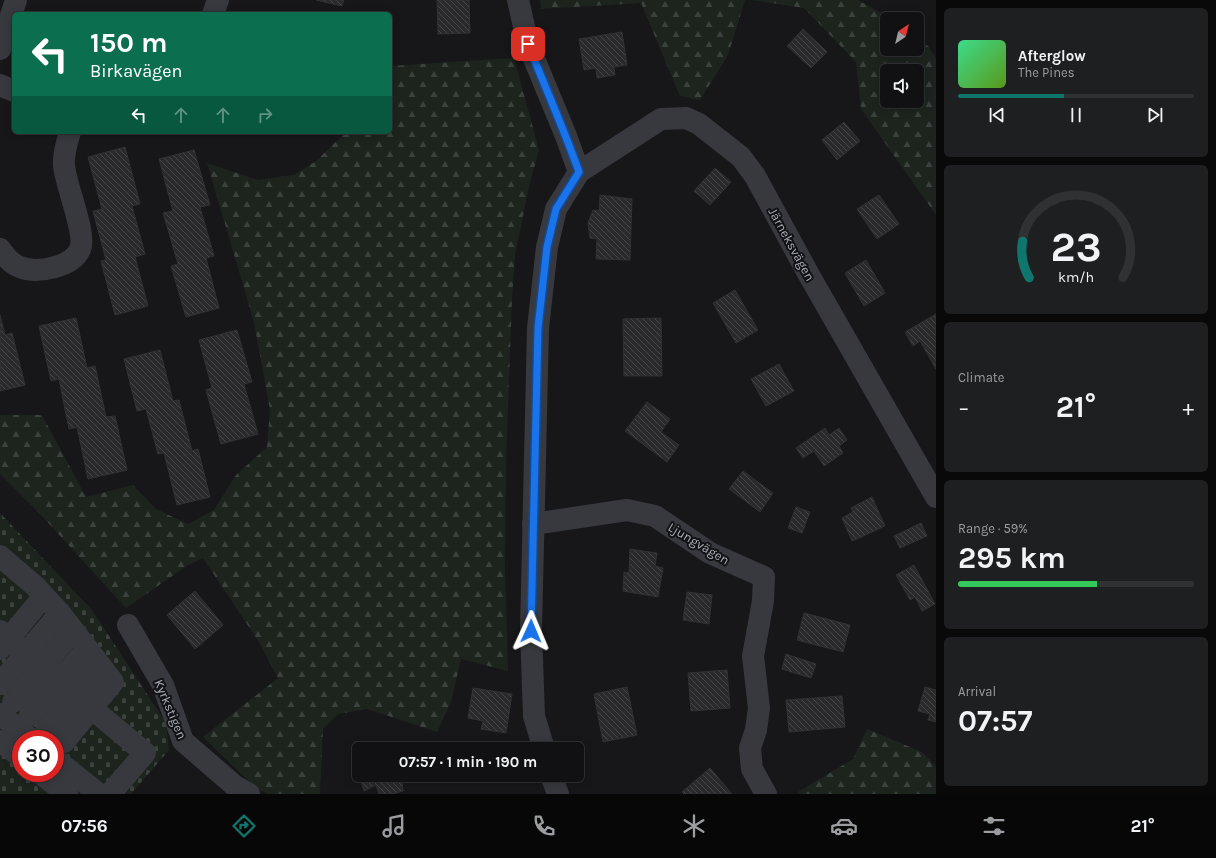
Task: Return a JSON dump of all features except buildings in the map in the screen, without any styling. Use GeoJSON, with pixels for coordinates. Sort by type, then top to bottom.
{"type":"FeatureCollection","features":[{"type":"Feature","properties":{"kind":"street"},"geometry":{"type":"LineString","coordinates":[[12,12],[16,0]]}},
{"type":"Feature","properties":{"kind":"street"},"geometry":{"type":"LineString","coordinates":[[214,12],[218,0]]}},
{"type":"Feature","properties":{"kind":"street"},"geometry":{"type":"LineString","coordinates":[[518,0],[528,44],[566,136],[579,172],[556,209],[547,247],[538,328],[531,631],[534,716],[542,742]]}},
{"type":"Feature","properties":{"kind":"street"},"geometry":{"type":"LineString","coordinates":[[0,49],[12,12]]}},
{"type":"Feature","properties":{"kind":"street"},"geometry":{"type":"LineString","coordinates":[[0,85],[12,90]]}},
{"type":"Feature","properties":{"kind":"street","name":"Järneksvägen"},"geometry":{"type":"LineString","coordinates":[[579,172],[661,119],[674,117],[686,118],[699,124],[741,158],[755,176],[809,275],[936,497]]}},
{"type":"Feature","properties":{"kind":"street"},"geometry":{"type":"LineString","coordinates":[[0,249],[12,263],[29,270],[60,266],[77,254],[81,248],[80,232],[64,165],[70,134]]}},
{"type":"Feature","properties":{"kind":"street","name":"Ljungvägen"},"geometry":{"type":"LineString","coordinates":[[533,524],[627,510],[655,516],[710,553],[764,577],[763,601],[753,656],[759,708],[756,730],[750,748],[752,769],[766,794]]}},
{"type":"Feature","properties":{"kind":"street"},"geometry":{"type":"LineString","coordinates":[[0,556],[35,586],[60,613],[113,682],[44,730]]}},
{"type":"Feature","properties":{"kind":"street"},"geometry":{"type":"LineString","coordinates":[[44,596],[3,639],[26,653],[145,753],[110,794]]}},
{"type":"Feature","properties":{"kind":"street"},"geometry":{"type":"LineString","coordinates":[[0,684],[60,613]]}},
{"type":"Feature","properties":{"kind":"street","name":"Kyrkstigen"},"geometry":{"type":"LineString","coordinates":[[128,625],[163,685],[183,741],[235,786],[249,794]]}},
{"type":"Feature","properties":{"kind":"street"},"geometry":{"type":"LineString","coordinates":[[35,730],[14,711],[51,674],[73,631]]}},
{"type":"Feature","properties":{"kind":"street"},"geometry":{"type":"LineString","coordinates":[[51,674],[93,656]]}},
{"type":"Feature","properties":{"kind":"street"},"geometry":{"type":"LineString","coordinates":[[64,740],[84,701]]}},
{"type":"Feature","properties":{"kind":"street"},"geometry":{"type":"LineString","coordinates":[[64,756],[99,794]]}},
{"type":"Feature","properties":{"kind":"street"},"geometry":{"type":"LineString","coordinates":[[52,782],[67,794]]}},
{"type":"Feature","properties":{"kind":"street"},"geometry":{"type":"LineString","coordinates":[[554,782],[558,794]]}},
{"type":"Feature","properties":{"kind":"green space"},"geometry":{"type":"Polygon","coordinates":[[[540,0],[745,0],[728,55],[700,100],[680,96],[641,3],[541,9],[540,0]]]}},
{"type":"Feature","properties":{"kind":"green space"},"geometry":{"type":"Polygon","coordinates":[[[752,0],[858,0],[880,13],[880,56],[924,56],[924,43],[928,46],[936,59],[936,215],[861,109],[856,62],[804,8],[752,0]]]}},
{"type":"Feature","properties":{"kind":"green space"},"geometry":{"type":"Polygon","coordinates":[[[514,58],[539,150],[529,187],[515,255],[512,299],[506,460],[505,569],[508,671],[461,659],[451,702],[437,732],[367,709],[338,714],[323,729],[320,794],[269,794],[257,789],[203,737],[278,678],[259,642],[203,558],[188,565],[126,608],[41,515],[0,474],[0,415],[42,415],[86,497],[133,485],[156,509],[188,524],[214,510],[236,475],[267,447],[270,410],[254,322],[207,163],[258,180],[294,175],[316,161],[344,134],[392,134],[392,66],[514,58]]]}},
{"type":"Feature","properties":{"kind":"green space"},"geometry":{"type":"Polygon","coordinates":[[[0,513],[92,610],[166,723],[169,750],[131,794],[0,794],[0,513]]]}},
{"type":"Feature","properties":{"kind":"green space"},"geometry":{"type":"Polygon","coordinates":[[[867,729],[922,752],[936,766],[936,794],[800,794],[798,792],[853,759],[867,729]]]}},
{"type":"Feature","properties":{"kind":"route"},"geometry":{"type":"LineString","coordinates":[[528,44],[566,136],[579,172],[568,187],[556,209],[547,247],[538,328],[531,631]]}}]}
